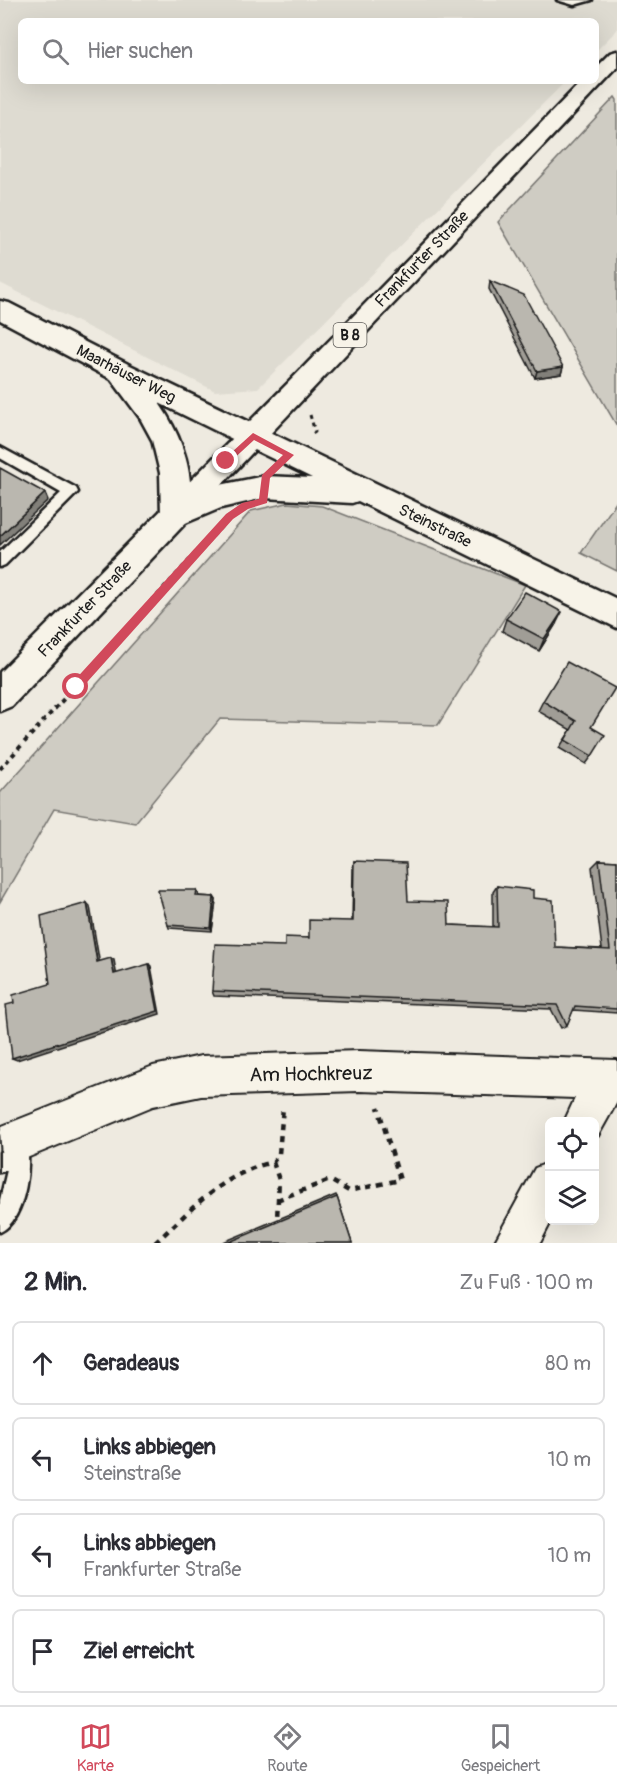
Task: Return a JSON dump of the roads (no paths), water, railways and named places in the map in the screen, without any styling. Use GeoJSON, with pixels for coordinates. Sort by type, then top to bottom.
{"type":"FeatureCollection","features":[{"type":"Feature","properties":{"kind":"main road","name":"Frankfurter Straße"},"geometry":{"type":"LineString","coordinates":[[599,76],[617,57]]}},
{"type":"Feature","properties":{"kind":"main road","name":"Frankfurter Straße"},"geometry":{"type":"LineString","coordinates":[[0,695],[591,84]]}},
{"type":"Feature","properties":{"kind":"main road","name":"Maarhäuser Weg"},"geometry":{"type":"LineString","coordinates":[[0,309],[118,371],[253,436]]}},
{"type":"Feature","properties":{"kind":"main road"},"geometry":{"type":"LineString","coordinates":[[118,371],[147,406],[166,439],[174,460],[177,487],[176,515],[215,498],[264,487],[368,494]]}},
{"type":"Feature","properties":{"kind":"main road","name":"Steinstraße"},"geometry":{"type":"LineString","coordinates":[[253,436],[617,614]]}},
{"type":"Feature","properties":{"kind":"street","name":"Am Hochkreuz"},"geometry":{"type":"LineString","coordinates":[[12,1153],[153,1086],[201,1076],[368,1072],[612,1080]]}},
{"type":"Feature","properties":{"kind":"street"},"geometry":{"type":"LineString","coordinates":[[587,1117],[612,1080]]}},
{"type":"Feature","properties":{"kind":"street"},"geometry":{"type":"LineString","coordinates":[[516,1243],[545,1190]]}},
{"type":"Feature","properties":{"kind":"lane"},"geometry":{"type":"LineString","coordinates":[[561,0],[574,3],[588,0]]}},
{"type":"Feature","properties":{"kind":"lane"},"geometry":{"type":"LineString","coordinates":[[0,452],[71,492],[0,561]]}},
{"type":"Feature","properties":{"kind":"lane"},"geometry":{"type":"LineString","coordinates":[[0,1221],[10,1205],[19,1175],[12,1153]]}}]}
